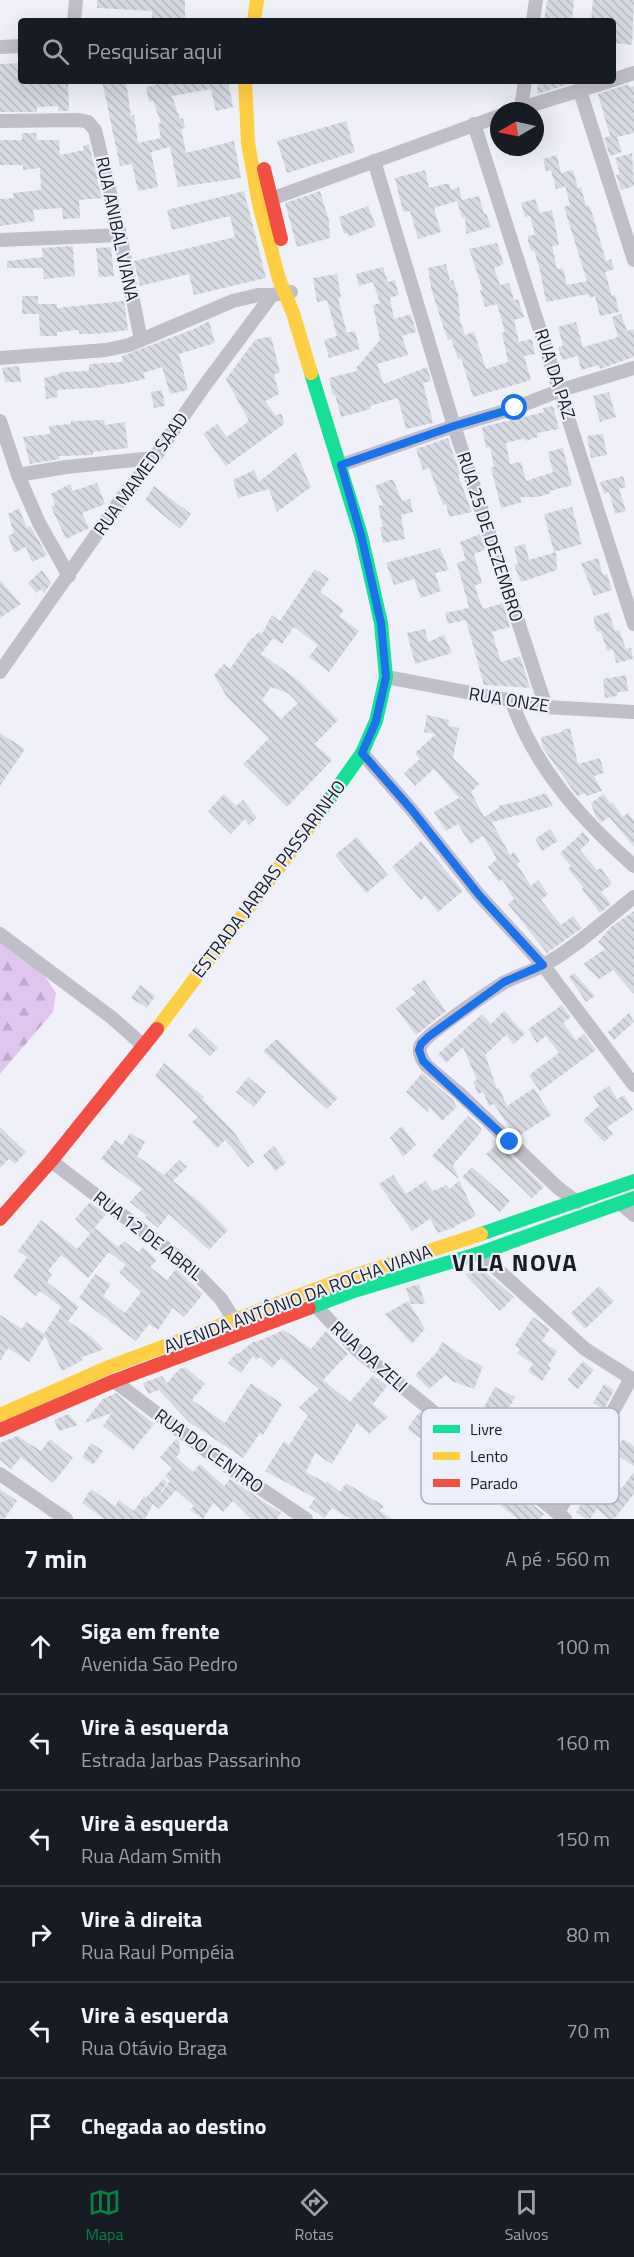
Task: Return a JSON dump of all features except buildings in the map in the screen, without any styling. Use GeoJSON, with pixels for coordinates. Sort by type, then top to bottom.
{"type":"FeatureCollection","features":[{"type":"Feature","properties":{"kind":"street"},"geometry":{"type":"LineString","coordinates":[[74,18],[76,0]]}},
{"type":"Feature","properties":{"kind":"street"},"geometry":{"type":"LineString","coordinates":[[255,18],[257,0]]}},
{"type":"Feature","properties":{"kind":"street"},"geometry":{"type":"LineString","coordinates":[[533,18],[536,0]]}},
{"type":"Feature","properties":{"kind":"street"},"geometry":{"type":"LineString","coordinates":[[0,47],[18,46]]}},
{"type":"Feature","properties":{"kind":"street"},"geometry":{"type":"LineString","coordinates":[[616,78],[634,73]]}},
{"type":"Feature","properties":{"kind":"street","name":"ESTRADA JARBAS PASSARINHO"},"geometry":{"type":"LineString","coordinates":[[0,1219],[51,1161],[144,1046],[307,831],[362,753],[376,721],[386,677],[379,613],[361,535],[293,312],[283,294],[258,204],[246,129],[245,84]]}},
{"type":"Feature","properties":{"kind":"street","name":"ESTRADA JARBAS PASSARINHO"},"geometry":{"type":"LineString","coordinates":[[258,84],[258,124],[271,199],[283,294]]}},
{"type":"Feature","properties":{"kind":"street"},"geometry":{"type":"LineString","coordinates":[[518,102],[524,84]]}},
{"type":"Feature","properties":{"kind":"street"},"geometry":{"type":"LineString","coordinates":[[541,102],[600,84]]}},
{"type":"Feature","properties":{"kind":"street"},"geometry":{"type":"LineString","coordinates":[[580,91],[634,260]]}},
{"type":"Feature","properties":{"kind":"street"},"geometry":{"type":"LineString","coordinates":[[271,199],[490,119]]}},
{"type":"Feature","properties":{"kind":"street","name":"RUA ANIBAL VIANA"},"geometry":{"type":"LineString","coordinates":[[0,121],[88,122],[95,130],[120,235],[141,340]]}},
{"type":"Feature","properties":{"kind":"street","name":"RUA DA PAZ"},"geometry":{"type":"LineString","coordinates":[[474,124],[634,624]]}},
{"type":"Feature","properties":{"kind":"street","name":"RUA 25 DE DEZEMBRO"},"geometry":{"type":"LineString","coordinates":[[374,160],[454,426],[546,706]]}},
{"type":"Feature","properties":{"kind":"street"},"geometry":{"type":"LineString","coordinates":[[0,240],[120,235]]}},
{"type":"Feature","properties":{"kind":"street"},"geometry":{"type":"LineString","coordinates":[[0,358],[106,350],[129,345],[233,301],[258,295],[283,294]]}},
{"type":"Feature","properties":{"kind":"street","name":"RUA MAMED SAAD"},"geometry":{"type":"LineString","coordinates":[[0,672],[124,495],[154,458],[205,385],[283,294]]}},
{"type":"Feature","properties":{"kind":"street"},"geometry":{"type":"LineString","coordinates":[[341,465],[454,426],[515,408],[561,390],[634,368]]}},
{"type":"Feature","properties":{"kind":"street"},"geometry":{"type":"LineString","coordinates":[[0,422],[18,475],[39,523],[69,576]]}},
{"type":"Feature","properties":{"kind":"street"},"geometry":{"type":"LineString","coordinates":[[18,475],[66,467],[154,458]]}},
{"type":"Feature","properties":{"kind":"street","name":"RUA ONZE"},"geometry":{"type":"LineString","coordinates":[[386,677],[512,702],[634,712]]}},
{"type":"Feature","properties":{"kind":"street"},"geometry":{"type":"LineString","coordinates":[[512,702],[534,752],[558,788],[634,866]]}},
{"type":"Feature","properties":{"kind":"street"},"geometry":{"type":"LineString","coordinates":[[362,753],[411,809],[479,895],[543,965],[634,1085]]}},
{"type":"Feature","properties":{"kind":"street"},"geometry":{"type":"LineString","coordinates":[[577,1202],[556,1187],[428,1066],[423,1061],[419,1050],[428,1037],[504,982],[543,965],[634,897]]}},
{"type":"Feature","properties":{"kind":"street"},"geometry":{"type":"LineString","coordinates":[[0,934],[111,1017],[144,1046]]}},
{"type":"Feature","properties":{"kind":"street","name":"RUA 12 DE ABRIL"},"geometry":{"type":"LineString","coordinates":[[51,1161],[188,1265],[221,1299],[234,1320]]}},
{"type":"Feature","properties":{"kind":"street","name":"AVENIDA ANTÔNIO DA ROCHA VIANA"},"geometry":{"type":"LineString","coordinates":[[0,1415],[110,1367],[335,1282],[634,1181]]}},
{"type":"Feature","properties":{"kind":"street","name":"AVENIDA ANTÔNIO DA ROCHA VIANA"},"geometry":{"type":"LineString","coordinates":[[0,1430],[114,1381],[315,1305],[477,1254],[634,1198]]}},
{"type":"Feature","properties":{"kind":"street"},"geometry":{"type":"LineString","coordinates":[[620,1203],[634,1215]]}},
{"type":"Feature","properties":{"kind":"street"},"geometry":{"type":"LineString","coordinates":[[477,1254],[488,1261],[585,1349],[632,1379],[617,1408]]}},
{"type":"Feature","properties":{"kind":"street","name":"RUA DA ZELI"},"geometry":{"type":"LineString","coordinates":[[315,1305],[356,1349],[428,1408]]}},
{"type":"Feature","properties":{"kind":"street","name":"RUA DO CENTRO"},"geometry":{"type":"LineString","coordinates":[[114,1381],[224,1464],[306,1519]]}},
{"type":"Feature","properties":{"kind":"street"},"geometry":{"type":"LineString","coordinates":[[0,1474],[66,1519]]}},
{"type":"Feature","properties":{"kind":"street","name":"RUA DA ZELI"},"geometry":{"type":"LineString","coordinates":[[546,1504],[561,1516]]}},
{"type":"Feature","properties":{"kind":"green space"},"geometry":{"type":"Polygon","coordinates":[[[0,942],[44,975],[56,993],[53,1012],[0,1074],[0,942]]]}},
{"type":"Feature","properties":{"kind":"traffic: fast"},"geometry":{"type":"LineString","coordinates":[[311,373],[361,535],[381,623],[386,677],[376,721],[362,753],[316,818]]}},
{"type":"Feature","properties":{"kind":"traffic: fast"},"geometry":{"type":"LineString","coordinates":[[481,1234],[634,1181]]}},
{"type":"Feature","properties":{"kind":"traffic: fast"},"geometry":{"type":"LineString","coordinates":[[309,1308],[354,1291],[477,1254],[634,1198]]}},
{"type":"Feature","properties":{"kind":"traffic: slow"},"geometry":{"type":"LineString","coordinates":[[254,18],[257,0]]}},
{"type":"Feature","properties":{"kind":"traffic: slow"},"geometry":{"type":"LineString","coordinates":[[245,84],[248,143],[259,204],[279,279],[293,313],[311,373]]}},
{"type":"Feature","properties":{"kind":"traffic: slow"},"geometry":{"type":"LineString","coordinates":[[157,1029],[316,818]]}},
{"type":"Feature","properties":{"kind":"traffic: slow"},"geometry":{"type":"LineString","coordinates":[[0,1415],[109,1367],[335,1282],[481,1234]]}},
{"type":"Feature","properties":{"kind":"traffic: jam"},"geometry":{"type":"LineString","coordinates":[[264,169],[281,239]]}},
{"type":"Feature","properties":{"kind":"traffic: jam"},"geometry":{"type":"LineString","coordinates":[[0,1219],[51,1161],[157,1029]]}},
{"type":"Feature","properties":{"kind":"traffic: jam"},"geometry":{"type":"LineString","coordinates":[[0,1430],[114,1381],[309,1308]]}},
{"type":"Feature","properties":{"kind":"district","name":"VILA NOVA"},"geometry":{"type":"Point","coordinates":[515,1263]}},
{"type":"Feature","properties":{"kind":"route"},"geometry":{"type":"LineString","coordinates":[[510,1142],[423,1061],[419,1050],[428,1037],[504,982],[543,965],[479,895],[411,809],[362,753],[376,721],[384,695],[386,677],[381,623],[361,535],[341,465],[454,426],[515,408]]}}]}
